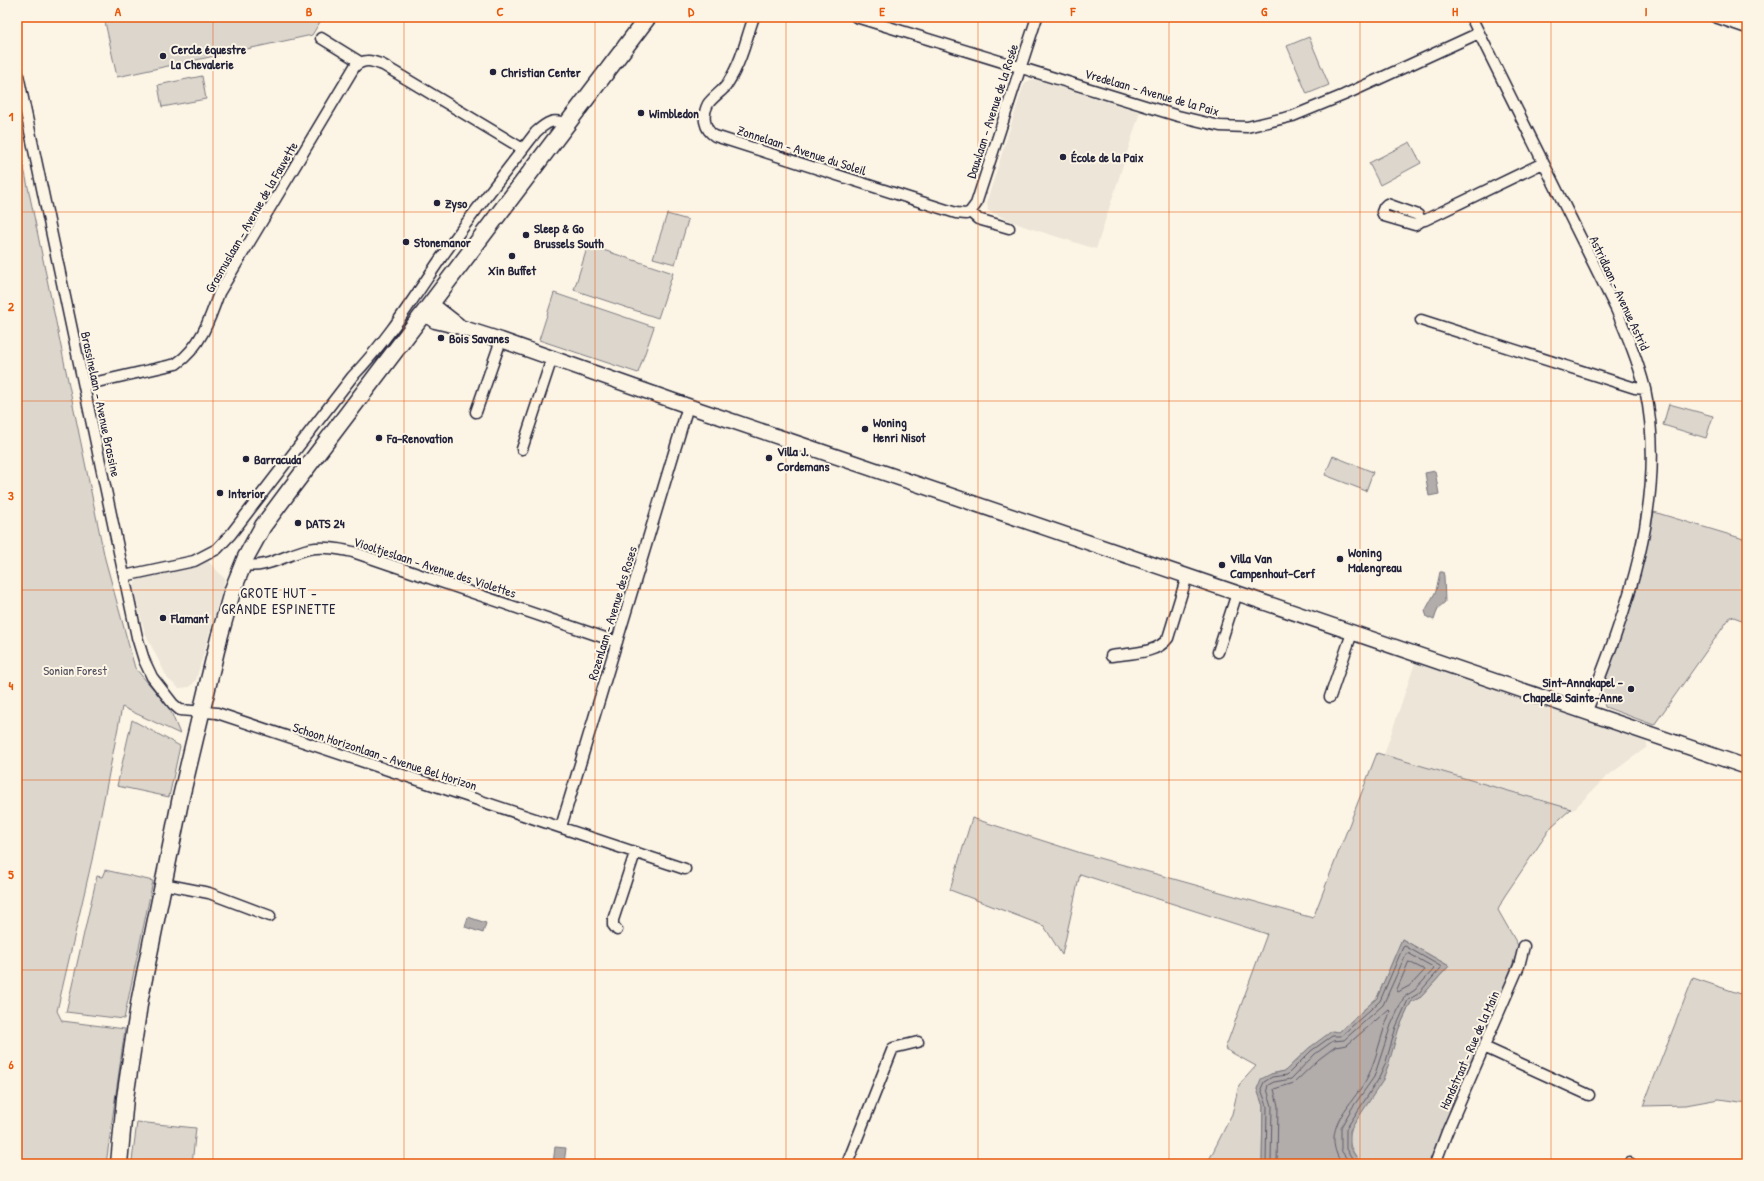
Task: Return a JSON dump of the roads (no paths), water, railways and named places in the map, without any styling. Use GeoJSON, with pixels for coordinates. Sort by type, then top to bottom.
{"type":"FeatureCollection","features":[{"type":"Feature","properties":{"kind":"main road"},"geometry":{"type":"LineString","coordinates":[[119,1164],[135,1026],[163,884],[201,712],[232,592],[243,564],[263,526],[648,17]]}},
{"type":"Feature","properties":{"kind":"street","name":"Zonnelaan - Avenue du Soleil"},"geometry":{"type":"LineString","coordinates":[[754,17],[742,55],[735,70],[725,86],[708,104],[705,126],[709,133],[956,213],[966,214],[970,212],[978,219],[1009,228]]}},
{"type":"Feature","properties":{"kind":"street","name":"Vredelaan - Avenue de la Paix"},"geometry":{"type":"LineString","coordinates":[[856,17],[1178,116],[1220,126],[1247,127],[1293,116],[1344,95],[1479,32]]}},
{"type":"Feature","properties":{"kind":"street","name":"Dauwlaan - Avenue de la Rosée"},"geometry":{"type":"LineString","coordinates":[[970,212],[976,204],[1037,17]]}},
{"type":"Feature","properties":{"kind":"street","name":"Astridlaan - Avenue Astrid"},"geometry":{"type":"LineString","coordinates":[[1472,17],[1616,309],[1636,359],[1645,389],[1652,453],[1649,496],[1644,528],[1628,598],[1586,713]]}},
{"type":"Feature","properties":{"kind":"street"},"geometry":{"type":"LineString","coordinates":[[1715,17],[1747,28]]}},
{"type":"Feature","properties":{"kind":"street"},"geometry":{"type":"LineString","coordinates":[[321,38],[360,62],[370,60],[383,65],[523,149]]}},
{"type":"Feature","properties":{"kind":"street","name":"Grasmuslaan - Avenue de la Fauvette"},"geometry":{"type":"LineString","coordinates":[[84,385],[176,364],[187,356],[209,322],[227,279],[355,66],[360,62]]}},
{"type":"Feature","properties":{"kind":"street","name":"Brassinelaan - Avenue Brassine"},"geometry":{"type":"LineString","coordinates":[[17,70],[137,637],[144,660],[152,677],[172,704],[180,710],[201,712]]}},
{"type":"Feature","properties":{"kind":"street"},"geometry":{"type":"LineString","coordinates":[[124,576],[194,561],[217,549],[231,534],[352,376],[368,360],[407,310],[442,257],[536,132],[545,124],[554,120],[559,120],[567,125]]}},
{"type":"Feature","properties":{"kind":"street"},"geometry":{"type":"LineString","coordinates":[[1421,221],[1432,218],[1543,163]]}},
{"type":"Feature","properties":{"kind":"street"},"geometry":{"type":"LineString","coordinates":[[428,309],[460,327],[502,340],[688,406],[1747,767]]}},
{"type":"Feature","properties":{"kind":"street"},"geometry":{"type":"LineString","coordinates":[[1420,320],[1635,388],[1645,389]]}},
{"type":"Feature","properties":{"kind":"street"},"geometry":{"type":"LineString","coordinates":[[476,412],[502,340]]}},
{"type":"Feature","properties":{"kind":"street"},"geometry":{"type":"LineString","coordinates":[[522,449],[552,358]]}},
{"type":"Feature","properties":{"kind":"street","name":"Rozenlaan - Avenue des Roses"},"geometry":{"type":"LineString","coordinates":[[561,827],[688,406]]}},
{"type":"Feature","properties":{"kind":"street","name":"Viooltjeslaan - Avenue des Violettes"},"geometry":{"type":"LineString","coordinates":[[243,564],[256,567],[310,549],[325,548],[353,552],[617,642]]}},
{"type":"Feature","properties":{"kind":"street"},"geometry":{"type":"LineString","coordinates":[[1111,656],[1153,649],[1163,645],[1168,638],[1187,576]]}},
{"type":"Feature","properties":{"kind":"street"},"geometry":{"type":"LineString","coordinates":[[1218,652],[1237,593]]}},
{"type":"Feature","properties":{"kind":"street"},"geometry":{"type":"LineString","coordinates":[[1330,697],[1352,633]]}},
{"type":"Feature","properties":{"kind":"street","name":"Schoon Horizonlaan - Avenue Bel Horizon"},"geometry":{"type":"LineString","coordinates":[[201,712],[217,713],[685,869]]}},
{"type":"Feature","properties":{"kind":"street"},"geometry":{"type":"LineString","coordinates":[[617,930],[614,926],[613,920],[635,853]]}},
{"type":"Feature","properties":{"kind":"street"},"geometry":{"type":"LineString","coordinates":[[163,884],[209,893],[270,916]]}},
{"type":"Feature","properties":{"kind":"street","name":"Handstraat - Rue de la Main"},"geometry":{"type":"LineString","coordinates":[[1436,1164],[1447,1132],[1519,966],[1524,946]]}},
{"type":"Feature","properties":{"kind":"street"},"geometry":{"type":"LineString","coordinates":[[847,1164],[893,1048],[918,1042]]}},
{"type":"Feature","properties":{"kind":"street"},"geometry":{"type":"LineString","coordinates":[[1484,1047],[1589,1095]]}},
{"type":"Feature","properties":{"kind":"water"},"geometry":{"type":"Polygon","coordinates":[[[1435,471],[1439,494],[1429,496],[1425,473],[1435,471]]]}},
{"type":"Feature","properties":{"kind":"water"},"geometry":{"type":"Polygon","coordinates":[[[1440,572],[1443,572],[1444,576],[1445,602],[1438,608],[1434,620],[1427,617],[1425,611],[1436,591],[1440,572]]]}},
{"type":"Feature","properties":{"kind":"water"},"geometry":{"type":"Polygon","coordinates":[[[468,917],[486,923],[483,933],[465,927],[468,917]]]}},
{"type":"Feature","properties":{"kind":"water"},"geometry":{"type":"Polygon","coordinates":[[[1402,939],[1449,966],[1421,997],[1411,1002],[1399,1028],[1382,1082],[1350,1130],[1350,1148],[1361,1164],[1262,1164],[1263,1106],[1257,1089],[1261,1079],[1271,1074],[1285,1071],[1309,1048],[1332,1031],[1339,1032],[1377,998],[1402,939]]]}},
{"type":"Feature","properties":{"kind":"water"},"geometry":{"type":"Polygon","coordinates":[[[555,1147],[566,1148],[564,1164],[553,1164],[555,1147]]]}},
{"type":"Feature","properties":{"kind":"place","name":"Cercle équestre La Chevalerie"},"geometry":{"type":"Point","coordinates":[163,56]}},
{"type":"Feature","properties":{"kind":"place","name":"Christian Center"},"geometry":{"type":"Point","coordinates":[493,72]}},
{"type":"Feature","properties":{"kind":"place","name":"Wimbledon"},"geometry":{"type":"Point","coordinates":[641,113]}},
{"type":"Feature","properties":{"kind":"place","name":"École de la Paix"},"geometry":{"type":"Point","coordinates":[1063,157]}},
{"type":"Feature","properties":{"kind":"place","name":"Zyso"},"geometry":{"type":"Point","coordinates":[437,203]}},
{"type":"Feature","properties":{"kind":"place","name":"Sleep & Go Brussels South"},"geometry":{"type":"Point","coordinates":[526,235]}},
{"type":"Feature","properties":{"kind":"place","name":"Stonemanor"},"geometry":{"type":"Point","coordinates":[406,242]}},
{"type":"Feature","properties":{"kind":"place","name":"Xin Buffet"},"geometry":{"type":"Point","coordinates":[512,256]}},
{"type":"Feature","properties":{"kind":"place","name":"Bois Savanes"},"geometry":{"type":"Point","coordinates":[441,338]}},
{"type":"Feature","properties":{"kind":"place","name":"Woning Henri Nisot"},"geometry":{"type":"Point","coordinates":[865,429]}},
{"type":"Feature","properties":{"kind":"place","name":"Fa-Renovation"},"geometry":{"type":"Point","coordinates":[379,438]}},
{"type":"Feature","properties":{"kind":"place","name":"Villa J. Cordemans"},"geometry":{"type":"Point","coordinates":[769,458]}},
{"type":"Feature","properties":{"kind":"place","name":"Barracuda"},"geometry":{"type":"Point","coordinates":[246,459]}},
{"type":"Feature","properties":{"kind":"place","name":"Interior"},"geometry":{"type":"Point","coordinates":[220,493]}},
{"type":"Feature","properties":{"kind":"place","name":"DATS 24"},"geometry":{"type":"Point","coordinates":[298,523]}},
{"type":"Feature","properties":{"kind":"place","name":"Woning Malengreau"},"geometry":{"type":"Point","coordinates":[1340,559]}},
{"type":"Feature","properties":{"kind":"place","name":"Villa Van Campenhout-Cerf"},"geometry":{"type":"Point","coordinates":[1222,565]}},
{"type":"Feature","properties":{"kind":"place","name":"Flamant"},"geometry":{"type":"Point","coordinates":[163,618]}},
{"type":"Feature","properties":{"kind":"place","name":"Sint-Annakapel - Chapelle Sainte-Anne"},"geometry":{"type":"Point","coordinates":[1631,689]}},
{"type":"Feature","properties":{"kind":"district","name":"GROTE HUT - GRANDE ESPINETTE"},"geometry":{"type":"Point","coordinates":[279,602]}},
{"type":"Feature","properties":{"kind":"park label","name":"Sonian Forest"},"geometry":{"type":"Point","coordinates":[75,670]}}]}
